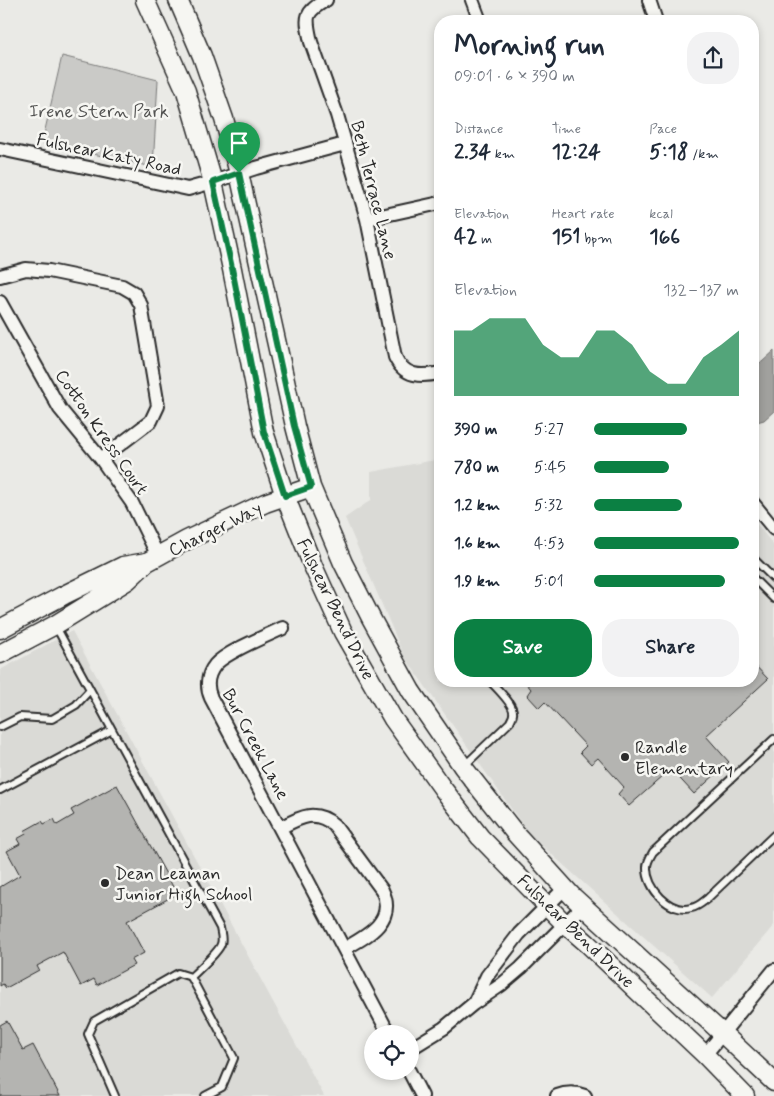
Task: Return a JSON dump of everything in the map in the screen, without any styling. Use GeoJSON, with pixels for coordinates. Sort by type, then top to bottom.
{"type":"FeatureCollection","features":[{"type":"Feature","properties":{"kind":"street","name":"Fulshear Bend Drive"},"geometry":{"type":"LineString","coordinates":[[145,0],[186,91],[213,182],[264,432],[285,496],[313,566],[343,632],[392,719],[480,837],[566,924],[745,1096]]}},
{"type":"Feature","properties":{"kind":"street","name":"Fulshear Bend Drive"},"geometry":{"type":"LineString","coordinates":[[178,0],[202,56],[224,119],[239,173],[294,426],[311,487],[343,563],[411,691],[463,767],[515,833],[566,888],[583,906],[774,1082]]}},
{"type":"Feature","properties":{"kind":"street","name":"Beth Terrace Lane"},"geometry":{"type":"LineString","coordinates":[[326,0],[314,8],[307,16],[310,42],[328,87],[367,219],[393,352],[400,366],[407,372],[422,376],[434,374]]}},
{"type":"Feature","properties":{"kind":"street"},"geometry":{"type":"LineString","coordinates":[[472,0],[478,15]]}},
{"type":"Feature","properties":{"kind":"street"},"geometry":{"type":"LineString","coordinates":[[649,0],[654,15]]}},
{"type":"Feature","properties":{"kind":"street","name":"Fulshear Katy Road"},"geometry":{"type":"LineString","coordinates":[[0,149],[188,189],[345,144]]}},
{"type":"Feature","properties":{"kind":"street"},"geometry":{"type":"LineString","coordinates":[[367,219],[434,204]]}},
{"type":"Feature","properties":{"kind":"street"},"geometry":{"type":"LineString","coordinates":[[0,276],[26,269],[49,271],[122,286],[134,293],[141,305],[158,406],[151,421],[101,459]]}},
{"type":"Feature","properties":{"kind":"street","name":"Cotton Kress Court"},"geometry":{"type":"LineString","coordinates":[[0,302],[60,409],[101,459],[132,503],[153,559]]}},
{"type":"Feature","properties":{"kind":"street","name":"Charger Way"},"geometry":{"type":"LineString","coordinates":[[0,654],[55,625],[128,580],[153,559],[187,540],[285,496],[311,487]]}},
{"type":"Feature","properties":{"kind":"street"},"geometry":{"type":"LineString","coordinates":[[759,511],[774,529]]}},
{"type":"Feature","properties":{"kind":"street","name":"Charger Way"},"geometry":{"type":"LineString","coordinates":[[0,629],[123,566],[153,559]]}},
{"type":"Feature","properties":{"kind":"street"},"geometry":{"type":"LineString","coordinates":[[44,605],[55,625]]}},
{"type":"Feature","properties":{"kind":"street","name":"Bur Creek Lane"},"geometry":{"type":"LineString","coordinates":[[283,628],[242,648],[215,664],[209,676],[209,694],[384,1025]]}},
{"type":"Feature","properties":{"kind":"street","name":"Bur Creek Lane"},"geometry":{"type":"LineString","coordinates":[[280,828],[306,816],[318,816],[326,820],[334,825],[382,890],[386,903],[385,915],[381,922],[365,936],[344,949]]}},
{"type":"Feature","properties":{"kind":"street"},"geometry":{"type":"LineString","coordinates":[[474,1004],[487,976],[519,934],[566,888]]}},
{"type":"Feature","properties":{"kind":"street"},"geometry":{"type":"LineString","coordinates":[[419,1043],[444,1028],[501,985],[521,968],[583,906]]}},
{"type":"Feature","properties":{"kind":"street"},"geometry":{"type":"LineString","coordinates":[[704,1055],[774,970]]}},
{"type":"Feature","properties":{"kind":"street"},"geometry":{"type":"LineString","coordinates":[[414,1080],[422,1096]]}},
{"type":"Feature","properties":{"kind":"street"},"geometry":{"type":"LineString","coordinates":[[557,1096],[571,1093],[585,1096]]}},
{"type":"Feature","properties":{"kind":"lane"},"geometry":{"type":"LineString","coordinates":[[759,564],[774,579]]}},
{"type":"Feature","properties":{"kind":"lane"},"geometry":{"type":"LineString","coordinates":[[759,583],[774,599]]}},
{"type":"Feature","properties":{"kind":"lane"},"geometry":{"type":"LineString","coordinates":[[55,625],[220,928],[222,943],[219,950],[191,977]]}},
{"type":"Feature","properties":{"kind":"lane"},"geometry":{"type":"LineString","coordinates":[[463,767],[510,722],[513,716],[510,704],[495,687]]}},
{"type":"Feature","properties":{"kind":"lane"},"geometry":{"type":"LineString","coordinates":[[0,726],[20,717],[52,719],[76,705],[90,690]]}},
{"type":"Feature","properties":{"kind":"lane"},"geometry":{"type":"LineString","coordinates":[[0,790],[112,730]]}},
{"type":"Feature","properties":{"kind":"lane"},"geometry":{"type":"LineString","coordinates":[[774,739],[653,852],[647,867],[649,881],[659,896],[673,907],[686,909],[698,906],[774,835]]}},
{"type":"Feature","properties":{"kind":"lane"},"geometry":{"type":"LineString","coordinates":[[115,1096],[88,1034],[94,1021],[178,973],[191,977],[234,1058],[222,1087],[205,1096]]}},
{"type":"Feature","properties":{"kind":"shaded area"},"geometry":{"type":"Polygon","coordinates":[[[774,351],[774,411],[764,420],[759,421],[759,363],[774,351]]]}},
{"type":"Feature","properties":{"kind":"shaded area","name":"Randle Elementary"},"geometry":{"type":"Polygon","coordinates":[[[434,460],[434,687],[759,687],[759,527],[774,546],[774,925],[712,998],[529,834],[404,656],[345,518],[371,500],[371,472],[434,460]]]}},
{"type":"Feature","properties":{"kind":"shaded area","name":"Dean Leaman Junior High School"},"geometry":{"type":"Polygon","coordinates":[[[72,631],[324,1096],[0,1096],[0,670],[72,631]]]}},
{"type":"Feature","properties":{"kind":"green space","name":"Irene Stern Park"},"geometry":{"type":"Polygon","coordinates":[[[62,56],[158,80],[153,167],[42,143],[62,56]]]}},
{"type":"Feature","properties":{"kind":"building"},"geometry":{"type":"Polygon","coordinates":[[[759,669],[768,679],[706,736],[729,762],[694,794],[671,769],[629,806],[618,794],[624,787],[598,758],[591,764],[580,752],[586,746],[545,702],[539,708],[527,695],[531,689],[529,687],[759,687],[759,669]]]}},
{"type":"Feature","properties":{"kind":"building"},"geometry":{"type":"Polygon","coordinates":[[[117,785],[177,894],[127,921],[144,953],[131,960],[134,965],[97,985],[94,979],[81,986],[63,952],[37,966],[39,970],[6,988],[3,984],[0,986],[0,887],[20,875],[7,851],[20,844],[17,839],[26,834],[24,831],[42,821],[44,824],[54,819],[57,825],[74,815],[71,810],[117,785]]]}},
{"type":"Feature","properties":{"kind":"building"},"geometry":{"type":"Polygon","coordinates":[[[7,1021],[23,1050],[33,1045],[60,1096],[0,1096],[0,1025],[7,1021]]]}},
{"type":"Feature","properties":{"kind":"place","name":"Randle Elementary"},"geometry":{"type":"Point","coordinates":[625,757]}},
{"type":"Feature","properties":{"kind":"place","name":"Dean Leaman Junior High School"},"geometry":{"type":"Point","coordinates":[105,883]}},
{"type":"Feature","properties":{"kind":"route"},"geometry":{"type":"LineString","coordinates":[[239,173],[294,426],[311,487],[285,496],[264,432],[213,182],[239,173]]}}]}
